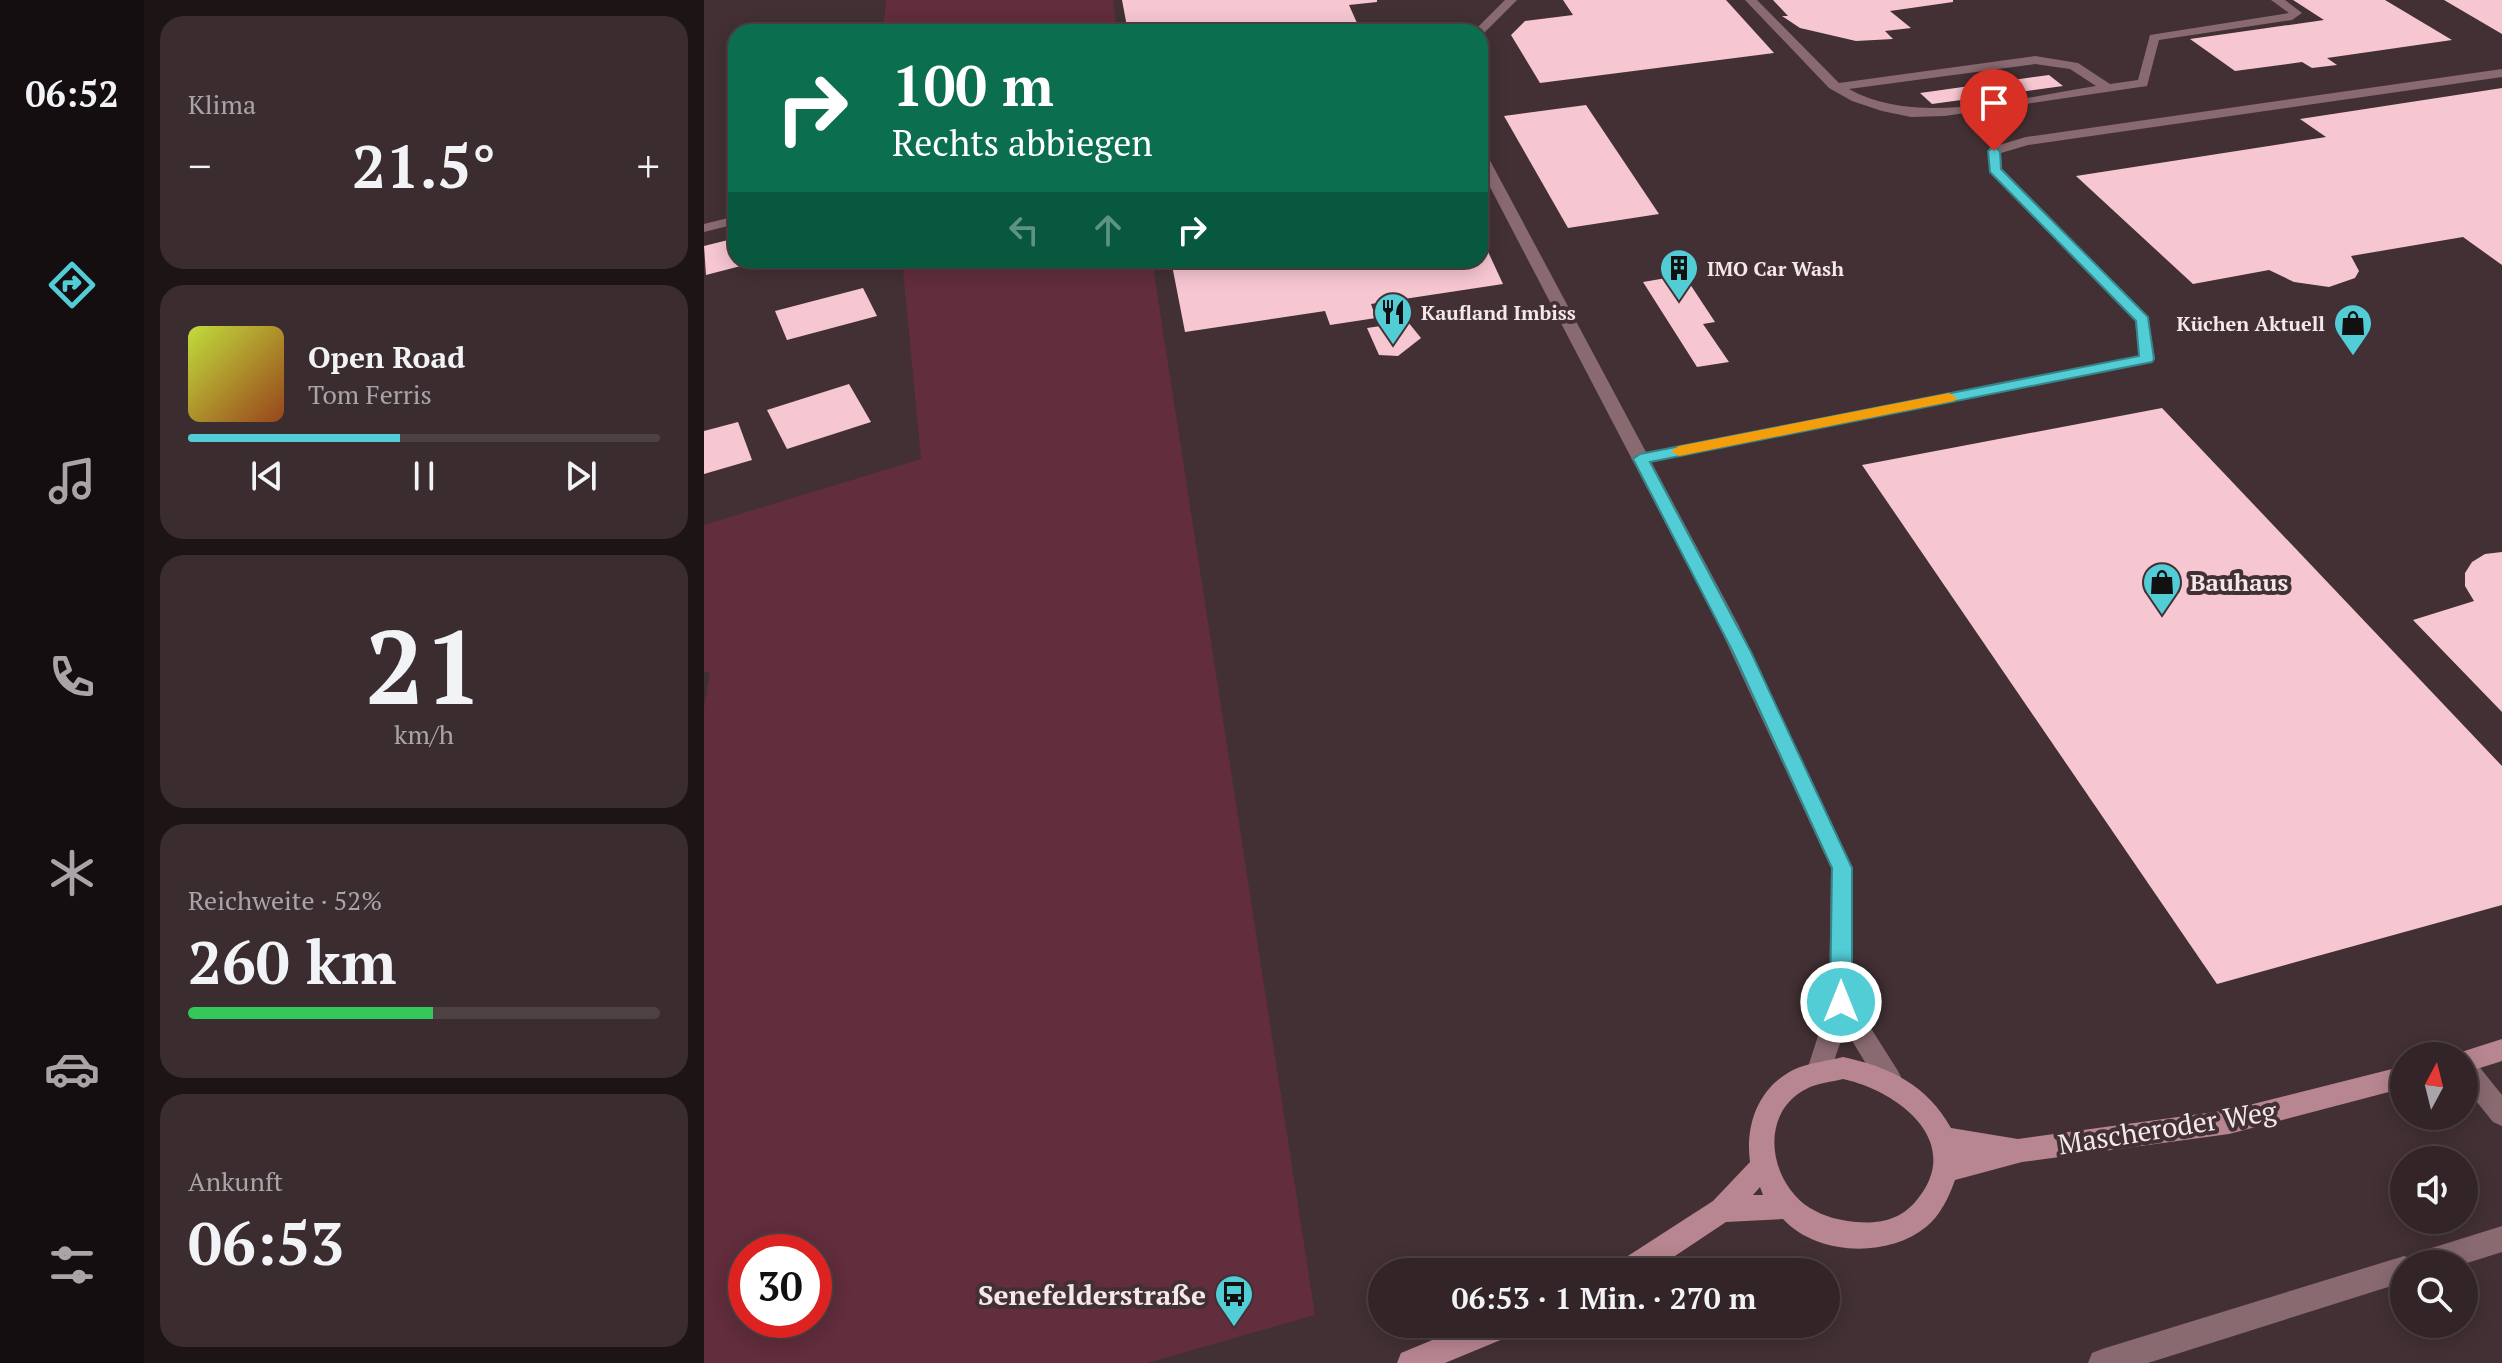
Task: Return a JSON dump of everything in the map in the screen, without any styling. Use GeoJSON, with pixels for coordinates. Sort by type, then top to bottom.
{"type":"FeatureCollection","features":[{"type":"Feature","properties":{"kind":"street"},"geometry":{"type":"LineString","coordinates":[[1487,24],[1511,0]]}},
{"type":"Feature","properties":{"kind":"street"},"geometry":{"type":"LineString","coordinates":[[1751,0],[1837,87],[1856,98],[1911,113],[1945,112],[2143,83],[2154,37],[2292,17],[2296,13],[2277,0]]}},
{"type":"Feature","properties":{"kind":"street"},"geometry":{"type":"LineString","coordinates":[[1837,87],[2035,60],[2074,66],[2107,88]]}},
{"type":"Feature","properties":{"kind":"street"},"geometry":{"type":"LineString","coordinates":[[1640,459],[2147,359],[2143,320],[1995,170],[1994,151],[2026,141],[2502,73]]}},
{"type":"Feature","properties":{"kind":"street"},"geometry":{"type":"LineString","coordinates":[[1488,170],[1742,652],[1842,868],[1841,1002],[1819,1070]]}},
{"type":"Feature","properties":{"kind":"street"},"geometry":{"type":"LineString","coordinates":[[704,228],[728,222]]}},
{"type":"Feature","properties":{"kind":"street"},"geometry":{"type":"LineString","coordinates":[[1841,1002],[1889,1079]]}},
{"type":"Feature","properties":{"kind":"street"},"geometry":{"type":"LineString","coordinates":[[2478,1059],[2502,1050]]}},
{"type":"Feature","properties":{"kind":"street"},"geometry":{"type":"LineString","coordinates":[[1819,1070],[1867,1070],[1889,1079],[1912,1095],[1930,1115],[1941,1139],[1944,1171],[1936,1196],[1920,1217],[1897,1231],[1869,1236],[1839,1234],[1810,1223],[1786,1206],[1762,1167],[1759,1141],[1764,1117],[1776,1095],[1796,1079],[1819,1070]]}},
{"type":"Feature","properties":{"kind":"street","name":"Mascheroder Weg"},"geometry":{"type":"LineString","coordinates":[[1944,1171],[2022,1150],[2229,1122],[2390,1081]]}},
{"type":"Feature","properties":{"kind":"street"},"geometry":{"type":"LineString","coordinates":[[2478,1082],[2502,1114]]}},
{"type":"Feature","properties":{"kind":"street","name":"Mascheroder Weg"},"geometry":{"type":"LineString","coordinates":[[1941,1139],[2022,1150]]}},
{"type":"Feature","properties":{"kind":"street"},"geometry":{"type":"LineString","coordinates":[[1648,1258],[1722,1210],[1762,1167]]}},
{"type":"Feature","properties":{"kind":"street"},"geometry":{"type":"LineString","coordinates":[[1722,1210],[1786,1206]]}},
{"type":"Feature","properties":{"kind":"street"},"geometry":{"type":"LineString","coordinates":[[2467,1250],[2502,1239]]}},
{"type":"Feature","properties":{"kind":"street"},"geometry":{"type":"LineString","coordinates":[[2102,1363],[2390,1273]]}},
{"type":"Feature","properties":{"kind":"street"},"geometry":{"type":"LineString","coordinates":[[1411,1363],[1471,1338]]}},
{"type":"Feature","properties":{"kind":"shaded area"},"geometry":{"type":"Polygon","coordinates":[[[886,0],[1113,0],[1116,24],[884,24],[886,0]]]}},
{"type":"Feature","properties":{"kind":"shaded area"},"geometry":{"type":"Polygon","coordinates":[[[903,268],[1153,268],[1315,1315],[1147,1363],[704,1363],[704,708],[710,672],[704,672],[704,525],[921,459],[903,268]]]}},
{"type":"Feature","properties":{"kind":"building"},"geometry":{"type":"Polygon","coordinates":[[[1122,0],[1377,0],[1349,5],[1357,24],[1126,24],[1122,0]]]}},
{"type":"Feature","properties":{"kind":"building"},"geometry":{"type":"Polygon","coordinates":[[[1563,0],[1726,0],[1774,53],[1540,83],[1511,35],[1525,21],[1573,15],[1563,0]]]}},
{"type":"Feature","properties":{"kind":"building"},"geometry":{"type":"Polygon","coordinates":[[[1773,0],[1953,2],[1890,11],[1911,28],[1885,31],[1893,39],[1856,41],[1800,28],[1782,16],[1788,16],[1773,0]]]}},
{"type":"Feature","properties":{"kind":"building"},"geometry":{"type":"Polygon","coordinates":[[[2293,0],[2385,0],[2452,40],[2327,58],[2337,65],[2312,68],[2302,62],[2235,71],[2190,39],[2324,20],[2293,0]]]}},
{"type":"Feature","properties":{"kind":"building"},"geometry":{"type":"Polygon","coordinates":[[[2444,0],[2502,0],[2502,34],[2444,0]]]}},
{"type":"Feature","properties":{"kind":"building"},"geometry":{"type":"Polygon","coordinates":[[[2049,75],[2063,86],[1932,104],[1920,93],[2049,75]]]}},
{"type":"Feature","properties":{"kind":"building"},"geometry":{"type":"Polygon","coordinates":[[[2502,88],[2502,265],[2463,237],[2351,256],[2359,271],[2355,278],[2329,287],[2294,282],[2269,270],[2193,284],[2076,176],[2326,137],[2300,119],[2502,88]]]}},
{"type":"Feature","properties":{"kind":"building"},"geometry":{"type":"Polygon","coordinates":[[[1586,105],[1659,214],[1568,228],[1504,116],[1586,105]]]}},
{"type":"Feature","properties":{"kind":"building"},"geometry":{"type":"Polygon","coordinates":[[[728,240],[728,268],[733,268],[706,275],[704,246],[728,240]]]}},
{"type":"Feature","properties":{"kind":"building"},"geometry":{"type":"Polygon","coordinates":[[[1488,252],[1503,284],[1371,304],[1376,318],[1330,325],[1325,311],[1185,332],[1173,268],[1488,268],[1488,252]]]}},
{"type":"Feature","properties":{"kind":"building","name":"IMO Car Wash"},"geometry":{"type":"Polygon","coordinates":[[[1684,275],[1715,322],[1703,324],[1729,362],[1697,367],[1643,282],[1684,275]]]}},
{"type":"Feature","properties":{"kind":"building"},"geometry":{"type":"Polygon","coordinates":[[[863,288],[877,316],[787,340],[775,311],[863,288]]]}},
{"type":"Feature","properties":{"kind":"building","name":"Kaufland Imbiss"},"geometry":{"type":"Polygon","coordinates":[[[1408,322],[1421,338],[1398,356],[1379,355],[1367,328],[1408,322]]]}},
{"type":"Feature","properties":{"kind":"building"},"geometry":{"type":"Polygon","coordinates":[[[849,384],[871,422],[787,449],[767,410],[849,384]]]}},
{"type":"Feature","properties":{"kind":"building","name":"Bauhaus"},"geometry":{"type":"Polygon","coordinates":[[[2162,408],[2502,766],[2502,905],[2217,984],[1862,465],[2162,408]]]}},
{"type":"Feature","properties":{"kind":"building"},"geometry":{"type":"Polygon","coordinates":[[[738,422],[752,460],[704,474],[704,431],[738,422]]]}},
{"type":"Feature","properties":{"kind":"building"},"geometry":{"type":"Polygon","coordinates":[[[2502,552],[2502,712],[2413,620],[2474,601],[2465,586],[2465,573],[2472,562],[2485,554],[2502,552]]]}},
{"type":"Feature","properties":{"kind":"slow traffic"},"geometry":{"type":"LineString","coordinates":[[1679,451],[1949,398]]}},
{"type":"Feature","properties":{"kind":"place","name":"IMO Car Wash"},"geometry":{"type":"Point","coordinates":[1679,302]}},
{"type":"Feature","properties":{"kind":"place","name":"Kaufland Imbiss"},"geometry":{"type":"Point","coordinates":[1393,346]}},
{"type":"Feature","properties":{"kind":"place","name":"Küchen Aktuell"},"geometry":{"type":"Point","coordinates":[2353,357]}},
{"type":"Feature","properties":{"kind":"place","name":"Bauhaus"},"geometry":{"type":"Point","coordinates":[2162,616]}},
{"type":"Feature","properties":{"kind":"place","name":"Senefelderstraße"},"geometry":{"type":"Point","coordinates":[1234,1328]}},
{"type":"Feature","properties":{"kind":"route"},"geometry":{"type":"LineString","coordinates":[[1841,1002],[1842,868],[1742,652],[1640,459],[2147,359],[2143,320],[1995,170],[1994,151]]}}]}
